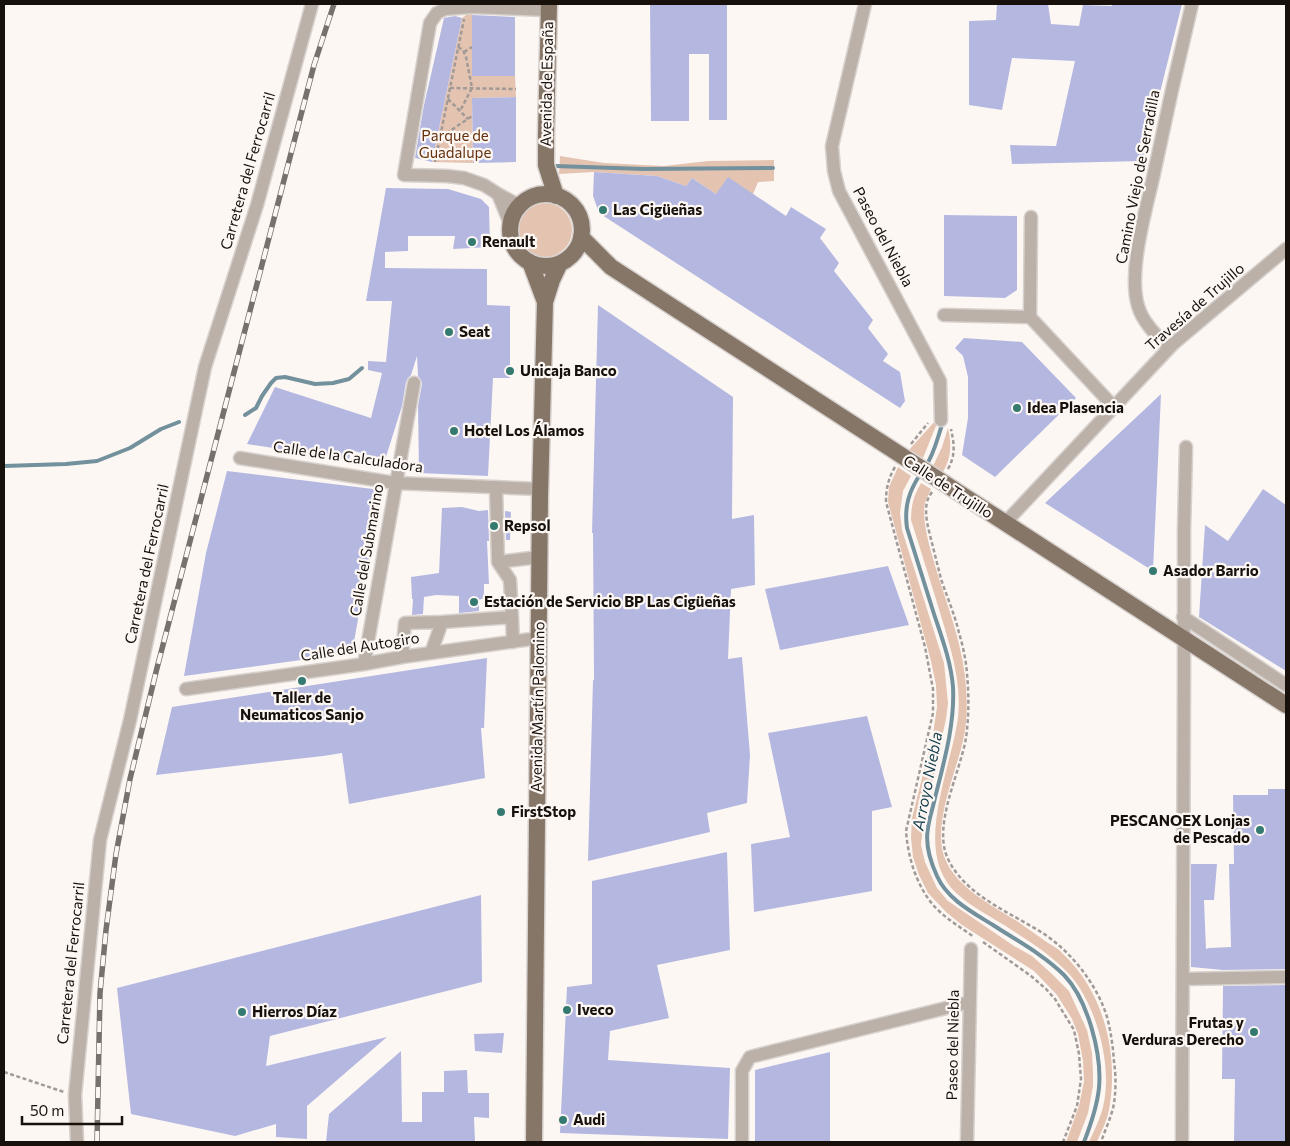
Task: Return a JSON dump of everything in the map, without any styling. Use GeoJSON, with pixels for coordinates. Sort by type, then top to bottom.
{"type":"FeatureCollection","features":[{"type":"Feature","properties":{"kind":"main road","name":"Avenida de España"},"geometry":{"type":"LineString","coordinates":[[548,7],[546,165],[556,196]]}},
{"type":"Feature","properties":{"kind":"main road","name":"Avenida de España"},"geometry":{"type":"LineString","coordinates":[[526,201],[546,165]]}},
{"type":"Feature","properties":{"kind":"main road"},"geometry":{"type":"LineString","coordinates":[[544,194],[556,196],[572,205],[578,214],[582,225],[578,246],[566,258],[550,266],[530,262],[521,256],[514,247],[510,226],[514,215],[526,201],[544,194]]}},
{"type":"Feature","properties":{"kind":"main road"},"geometry":{"type":"LineString","coordinates":[[581,237],[611,267]]}},
{"type":"Feature","properties":{"kind":"main road"},"geometry":{"type":"LineString","coordinates":[[566,258],[611,267]]}},
{"type":"Feature","properties":{"kind":"main road","name":"Avenida Martín Palomino"},"geometry":{"type":"LineString","coordinates":[[534,1142],[540,557],[545,302],[552,280],[566,258]]}},
{"type":"Feature","properties":{"kind":"main road","name":"Avenida Martín Palomino"},"geometry":{"type":"LineString","coordinates":[[530,262],[545,302]]}},
{"type":"Feature","properties":{"kind":"main road","name":"Calle de Trujillo"},"geometry":{"type":"LineString","coordinates":[[611,267],[1286,705]]}},
{"type":"Feature","properties":{"kind":"street","name":"Carretera del Ferrocarril"},"geometry":{"type":"LineString","coordinates":[[77,1142],[75,1095],[100,840],[130,720],[205,367],[257,205],[312,4]]}},
{"type":"Feature","properties":{"kind":"street","name":"Paseo del Niebla"},"geometry":{"type":"LineString","coordinates":[[865,4],[832,146],[834,171],[839,191],[940,381],[941,420]]}},
{"type":"Feature","properties":{"kind":"street","name":"Camino Viejo de Serradilla"},"geometry":{"type":"LineString","coordinates":[[1169,348],[1147,324],[1138,306],[1135,285],[1137,251],[1173,82],[1192,4]]}},
{"type":"Feature","properties":{"kind":"street"},"geometry":{"type":"LineString","coordinates":[[526,201],[498,194],[484,185],[464,178],[404,175],[430,23],[437,13],[445,9],[548,7]]}},
{"type":"Feature","properties":{"kind":"street"},"geometry":{"type":"LineString","coordinates":[[498,194],[510,226]]}},
{"type":"Feature","properties":{"kind":"street"},"geometry":{"type":"LineString","coordinates":[[1031,217],[1030,317],[1114,407]]}},
{"type":"Feature","properties":{"kind":"street","name":"Travesía de Trujillo"},"geometry":{"type":"LineString","coordinates":[[1005,524],[1169,348],[1286,249]]}},
{"type":"Feature","properties":{"kind":"street"},"geometry":{"type":"LineString","coordinates":[[944,315],[1030,317]]}},
{"type":"Feature","properties":{"kind":"street","name":"Calle del Submarino"},"geometry":{"type":"LineString","coordinates":[[364,664],[414,383]]}},
{"type":"Feature","properties":{"kind":"street"},"geometry":{"type":"LineString","coordinates":[[1182,1142],[1183,617],[1186,447]]}},
{"type":"Feature","properties":{"kind":"street","name":"Calle de la Calculadora"},"geometry":{"type":"LineString","coordinates":[[240,458],[395,483],[541,489]]}},
{"type":"Feature","properties":{"kind":"street"},"geometry":{"type":"LineString","coordinates":[[496,487],[498,562],[510,580],[513,642]]}},
{"type":"Feature","properties":{"kind":"street"},"geometry":{"type":"LineString","coordinates":[[498,562],[540,557]]}},
{"type":"Feature","properties":{"kind":"street"},"geometry":{"type":"LineString","coordinates":[[402,656],[405,624],[512,616]]}},
{"type":"Feature","properties":{"kind":"street"},"geometry":{"type":"LineString","coordinates":[[1183,617],[1286,685]]}},
{"type":"Feature","properties":{"kind":"street"},"geometry":{"type":"LineString","coordinates":[[431,653],[442,622]]}},
{"type":"Feature","properties":{"kind":"street","name":"Calle del Autogiro"},"geometry":{"type":"LineString","coordinates":[[186,690],[364,664],[402,656],[539,638]]}},
{"type":"Feature","properties":{"kind":"street","name":"Paseo del Niebla"},"geometry":{"type":"LineString","coordinates":[[967,1142],[970,1002],[976,943]]}},
{"type":"Feature","properties":{"kind":"street"},"geometry":{"type":"LineString","coordinates":[[1183,978],[1286,977]]}},
{"type":"Feature","properties":{"kind":"street"},"geometry":{"type":"LineString","coordinates":[[742,1142],[742,1071],[750,1057],[970,1002]]}},
{"type":"Feature","properties":{"kind":"path"},"geometry":{"type":"LineString","coordinates":[[435,162],[458,47],[470,9]]}},
{"type":"Feature","properties":{"kind":"path"},"geometry":{"type":"LineString","coordinates":[[458,47],[464,52],[466,57],[472,88],[460,111]]}},
{"type":"Feature","properties":{"kind":"path"},"geometry":{"type":"LineString","coordinates":[[464,52],[472,47]]}},
{"type":"Feature","properties":{"kind":"path"},"geometry":{"type":"LineString","coordinates":[[450,88],[516,88]]}},
{"type":"Feature","properties":{"kind":"path"},"geometry":{"type":"LineString","coordinates":[[448,98],[468,119]]}},
{"type":"Feature","properties":{"kind":"path"},"geometry":{"type":"LineString","coordinates":[[440,137],[472,116]]}},
{"type":"Feature","properties":{"kind":"path"},"geometry":{"type":"LineString","coordinates":[[1063,1142],[1076,1106],[1081,1079],[1080,1054],[1074,1030],[1055,999],[1032,976],[976,943],[934,905],[922,888],[912,867],[907,848],[906,831],[933,714],[933,689],[925,646],[886,502],[886,489],[889,477],[931,417],[949,422],[954,442],[954,455],[950,466],[931,493],[927,503],[928,527],[941,578],[959,632],[969,697],[966,739],[943,824],[942,841],[952,868],[965,883],[984,898],[1043,933],[1067,953],[1084,974],[1096,994],[1107,1016],[1113,1042],[1116,1074],[1114,1103],[1100,1142]]}},
{"type":"Feature","properties":{"kind":"path"},"geometry":{"type":"LineString","coordinates":[[4,1072],[75,1095]]}},
{"type":"Feature","properties":{"kind":"green space","name":"Parque de Guadalupe"},"geometry":{"type":"Polygon","coordinates":[[[472,11],[472,76],[515,76],[516,97],[472,98],[473,163],[432,162],[462,18],[472,11]]]}},
{"type":"Feature","properties":{"kind":"green space"},"geometry":{"type":"Polygon","coordinates":[[[560,156],[604,163],[664,166],[708,161],[774,160],[774,181],[758,182],[753,194],[716,194],[692,178],[686,186],[657,176],[594,172],[559,174],[560,156]]]}},
{"type":"Feature","properties":{"kind":"green space"},"geometry":{"type":"Polygon","coordinates":[[[545,203],[555,205],[564,211],[570,220],[572,230],[570,240],[564,249],[555,255],[545,257],[535,255],[526,249],[520,240],[518,230],[520,220],[526,211],[535,205],[545,203]]]}},
{"type":"Feature","properties":{"kind":"green space"},"geometry":{"type":"Polygon","coordinates":[[[935,421],[938,421],[923,458],[909,450],[935,421]]]}},
{"type":"Feature","properties":{"kind":"green space"},"geometry":{"type":"Polygon","coordinates":[[[948,428],[950,451],[948,462],[943,472],[933,466],[948,428]]]}},
{"type":"Feature","properties":{"kind":"green space"},"geometry":{"type":"Polygon","coordinates":[[[898,467],[911,476],[903,491],[900,513],[902,530],[944,663],[948,703],[923,825],[921,845],[925,862],[937,888],[948,901],[1032,956],[1069,991],[1087,1030],[1092,1053],[1093,1086],[1088,1113],[1077,1142],[1066,1142],[1079,1106],[1084,1081],[1083,1061],[1078,1034],[1072,1019],[1057,995],[1034,971],[962,925],[946,912],[928,893],[913,857],[911,838],[912,818],[933,734],[937,707],[936,685],[931,661],[888,502],[889,487],[898,467]]]}},
{"type":"Feature","properties":{"kind":"green space"},"geometry":{"type":"Polygon","coordinates":[[[921,483],[931,489],[925,503],[926,529],[963,660],[966,691],[967,714],[965,729],[961,750],[946,799],[941,832],[942,847],[951,871],[959,880],[977,896],[1060,951],[1077,970],[1099,1006],[1106,1026],[1110,1047],[1112,1089],[1109,1110],[1097,1142],[1089,1142],[1103,1107],[1106,1091],[1106,1074],[1104,1056],[1095,1020],[1080,988],[1070,975],[1047,954],[971,905],[956,893],[945,879],[938,861],[935,842],[936,821],[955,736],[959,703],[950,647],[911,520],[913,500],[921,483]]]}},
{"type":"Feature","properties":{"kind":"building"},"geometry":{"type":"Polygon","coordinates":[[[650,4],[727,4],[727,120],[709,120],[709,54],[689,54],[689,121],[651,121],[650,4]]]}},
{"type":"Feature","properties":{"kind":"building"},"geometry":{"type":"Polygon","coordinates":[[[997,4],[1048,4],[1051,24],[1079,26],[1083,5],[1182,4],[1143,161],[1012,164],[1010,145],[1056,146],[1075,61],[1012,58],[1002,110],[969,105],[969,21],[996,20],[997,4]]]}},
{"type":"Feature","properties":{"kind":"building"},"geometry":{"type":"Polygon","coordinates":[[[472,15],[515,17],[515,76],[472,76],[472,15]]]}},
{"type":"Feature","properties":{"kind":"building"},"geometry":{"type":"Polygon","coordinates":[[[455,16],[462,18],[432,162],[415,158],[424,105],[444,18],[455,16]]]}},
{"type":"Feature","properties":{"kind":"building"},"geometry":{"type":"Polygon","coordinates":[[[516,97],[516,162],[473,163],[472,98],[516,97]]]}},
{"type":"Feature","properties":{"kind":"building"},"geometry":{"type":"Polygon","coordinates":[[[594,172],[657,176],[686,186],[692,178],[716,194],[728,177],[786,216],[791,207],[826,229],[820,238],[839,263],[834,271],[873,320],[868,328],[888,354],[883,361],[900,372],[905,401],[900,408],[599,213],[593,196],[594,172]]]}},
{"type":"Feature","properties":{"kind":"building"},"geometry":{"type":"Polygon","coordinates":[[[386,188],[448,189],[481,199],[489,207],[490,247],[453,249],[455,236],[408,236],[408,251],[385,252],[385,268],[487,269],[487,305],[510,306],[510,378],[493,378],[488,476],[419,473],[418,406],[422,384],[418,376],[417,356],[411,375],[406,382],[402,406],[385,460],[351,450],[349,460],[247,444],[275,387],[371,418],[382,373],[368,370],[368,361],[386,362],[392,301],[366,301],[386,188]]]}},
{"type":"Feature","properties":{"kind":"building"},"geometry":{"type":"Polygon","coordinates":[[[944,215],[1017,216],[1017,290],[1005,298],[944,296],[944,215]]]}},
{"type":"Feature","properties":{"kind":"building"},"geometry":{"type":"Polygon","coordinates":[[[598,305],[733,397],[732,519],[754,515],[755,585],[731,589],[728,659],[742,657],[750,755],[747,803],[707,813],[710,832],[588,861],[594,680],[592,533],[598,305]]]}},
{"type":"Feature","properties":{"kind":"building","name":"Idea Plasencia"},"geometry":{"type":"Polygon","coordinates":[[[964,338],[1022,342],[1076,398],[995,477],[962,455],[968,418],[968,377],[963,356],[955,348],[964,338]]]}},
{"type":"Feature","properties":{"kind":"building"},"geometry":{"type":"Polygon","coordinates":[[[1161,394],[1153,571],[1045,503],[1161,394]]]}},
{"type":"Feature","properties":{"kind":"building"},"geometry":{"type":"Polygon","coordinates":[[[227,471],[381,490],[352,653],[184,676],[206,553],[227,471]]]}},
{"type":"Feature","properties":{"kind":"building"},"geometry":{"type":"Polygon","coordinates":[[[1263,489],[1286,505],[1286,671],[1199,617],[1205,525],[1228,541],[1263,489]]]}},
{"type":"Feature","properties":{"kind":"building"},"geometry":{"type":"Polygon","coordinates":[[[462,507],[479,511],[488,510],[489,584],[484,584],[484,598],[479,600],[479,611],[459,613],[459,596],[436,595],[424,597],[423,614],[412,615],[411,577],[439,573],[442,508],[462,507]]]}},
{"type":"Feature","properties":{"kind":"building"},"geometry":{"type":"Polygon","coordinates":[[[505,511],[511,512],[510,540],[506,540],[505,511]]]}},
{"type":"Feature","properties":{"kind":"building"},"geometry":{"type":"Polygon","coordinates":[[[888,566],[909,625],[780,650],[765,589],[888,566]]]}},
{"type":"Feature","properties":{"kind":"building"},"geometry":{"type":"Polygon","coordinates":[[[487,658],[484,728],[481,728],[485,778],[349,804],[342,753],[156,775],[172,707],[487,658]]]}},
{"type":"Feature","properties":{"kind":"building"},"geometry":{"type":"Polygon","coordinates":[[[867,716],[892,807],[872,811],[872,891],[754,912],[751,844],[790,837],[768,733],[867,716]]]}},
{"type":"Feature","properties":{"kind":"building"},"geometry":{"type":"Polygon","coordinates":[[[1268,789],[1286,789],[1286,969],[1223,970],[1191,967],[1191,864],[1217,864],[1214,900],[1204,900],[1206,949],[1231,947],[1229,864],[1234,864],[1233,795],[1268,795],[1268,789]]]}},
{"type":"Feature","properties":{"kind":"building"},"geometry":{"type":"Polygon","coordinates":[[[727,852],[730,950],[657,965],[669,1018],[610,1031],[608,1060],[730,1068],[728,1139],[560,1133],[567,987],[592,984],[592,881],[727,852]]]}},
{"type":"Feature","properties":{"kind":"building","name":"Hierros Díaz"},"geometry":{"type":"Polygon","coordinates":[[[481,895],[482,982],[270,1036],[266,1066],[387,1037],[307,1106],[307,1139],[276,1137],[276,1124],[235,1136],[131,1114],[117,988],[481,895]]]}},
{"type":"Feature","properties":{"kind":"building","name":"Frutas y Verduras Derecho"},"geometry":{"type":"Polygon","coordinates":[[[1286,985],[1286,1142],[1234,1142],[1235,1079],[1222,1079],[1223,986],[1286,985]]]}},
{"type":"Feature","properties":{"kind":"building"},"geometry":{"type":"Polygon","coordinates":[[[504,1033],[502,1053],[475,1051],[474,1034],[504,1033]]]}},
{"type":"Feature","properties":{"kind":"building"},"geometry":{"type":"Polygon","coordinates":[[[401,1051],[402,1122],[422,1122],[422,1092],[444,1092],[444,1071],[467,1070],[468,1093],[489,1093],[489,1118],[474,1117],[475,1142],[326,1142],[329,1114],[401,1051]]]}},
{"type":"Feature","properties":{"kind":"building"},"geometry":{"type":"Polygon","coordinates":[[[830,1052],[830,1142],[755,1142],[755,1070],[830,1052]]]}},
{"type":"Feature","properties":{"kind":"waterway"},"geometry":{"type":"LineString","coordinates":[[555,166],[644,169],[773,168]]}},
{"type":"Feature","properties":{"kind":"waterway"},"geometry":{"type":"LineString","coordinates":[[245,415],[256,408],[262,396],[276,378],[285,377],[315,384],[333,383],[349,379],[362,368]]}},
{"type":"Feature","properties":{"kind":"waterway"},"geometry":{"type":"LineString","coordinates":[[4,466],[97,461],[130,448],[161,429],[179,422]]}},
{"type":"Feature","properties":{"kind":"waterway","name":"Arroyo Niebla"},"geometry":{"type":"LineString","coordinates":[[925,467],[933,452],[942,425]]}},
{"type":"Feature","properties":{"kind":"waterway","name":"Arroyo Niebla"},"geometry":{"type":"LineString","coordinates":[[921,473],[908,499],[906,513],[907,528],[946,650],[953,687],[950,731],[928,825],[927,840],[930,858],[934,870],[947,892],[969,910],[1048,961],[1064,975],[1080,998],[1092,1028],[1096,1044],[1099,1074],[1097,1102],[1084,1142]]}},
{"type":"Feature","properties":{"kind":"railway"},"geometry":{"type":"LineString","coordinates":[[97,1142],[100,993],[116,854],[130,779],[157,668],[314,65],[334,4]]}},
{"type":"Feature","properties":{"kind":"place","name":"Las Cigüeñas"},"geometry":{"type":"Point","coordinates":[603,210]}},
{"type":"Feature","properties":{"kind":"place","name":"Renault"},"geometry":{"type":"Point","coordinates":[472,242]}},
{"type":"Feature","properties":{"kind":"place","name":"Seat"},"geometry":{"type":"Point","coordinates":[449,332]}},
{"type":"Feature","properties":{"kind":"place","name":"Unicaja Banco"},"geometry":{"type":"Point","coordinates":[510,371]}},
{"type":"Feature","properties":{"kind":"place","name":"Idea Plasencia"},"geometry":{"type":"Point","coordinates":[1017,408]}},
{"type":"Feature","properties":{"kind":"place","name":"Hotel Los Álamos"},"geometry":{"type":"Point","coordinates":[454,431]}},
{"type":"Feature","properties":{"kind":"place","name":"Repsol"},"geometry":{"type":"Point","coordinates":[494,526]}},
{"type":"Feature","properties":{"kind":"place","name":"Asador Barrio"},"geometry":{"type":"Point","coordinates":[1153,571]}},
{"type":"Feature","properties":{"kind":"place","name":"Estación de Servicio BP Las Cigüeñas"},"geometry":{"type":"Point","coordinates":[474,602]}},
{"type":"Feature","properties":{"kind":"place","name":"Taller de Neumaticos Sanjo"},"geometry":{"type":"Point","coordinates":[302,681]}},
{"type":"Feature","properties":{"kind":"place","name":"FirstStop"},"geometry":{"type":"Point","coordinates":[501,812]}},
{"type":"Feature","properties":{"kind":"place","name":"PESCANOEX Lonjas de Pescado"},"geometry":{"type":"Point","coordinates":[1260,830]}},
{"type":"Feature","properties":{"kind":"place","name":"Iveco"},"geometry":{"type":"Point","coordinates":[567,1010]}},
{"type":"Feature","properties":{"kind":"place","name":"Hierros Díaz"},"geometry":{"type":"Point","coordinates":[242,1012]}},
{"type":"Feature","properties":{"kind":"place","name":"Frutas y Verduras Derecho"},"geometry":{"type":"Point","coordinates":[1254,1032]}},
{"type":"Feature","properties":{"kind":"place","name":"Audi"},"geometry":{"type":"Point","coordinates":[563,1120]}}]}
